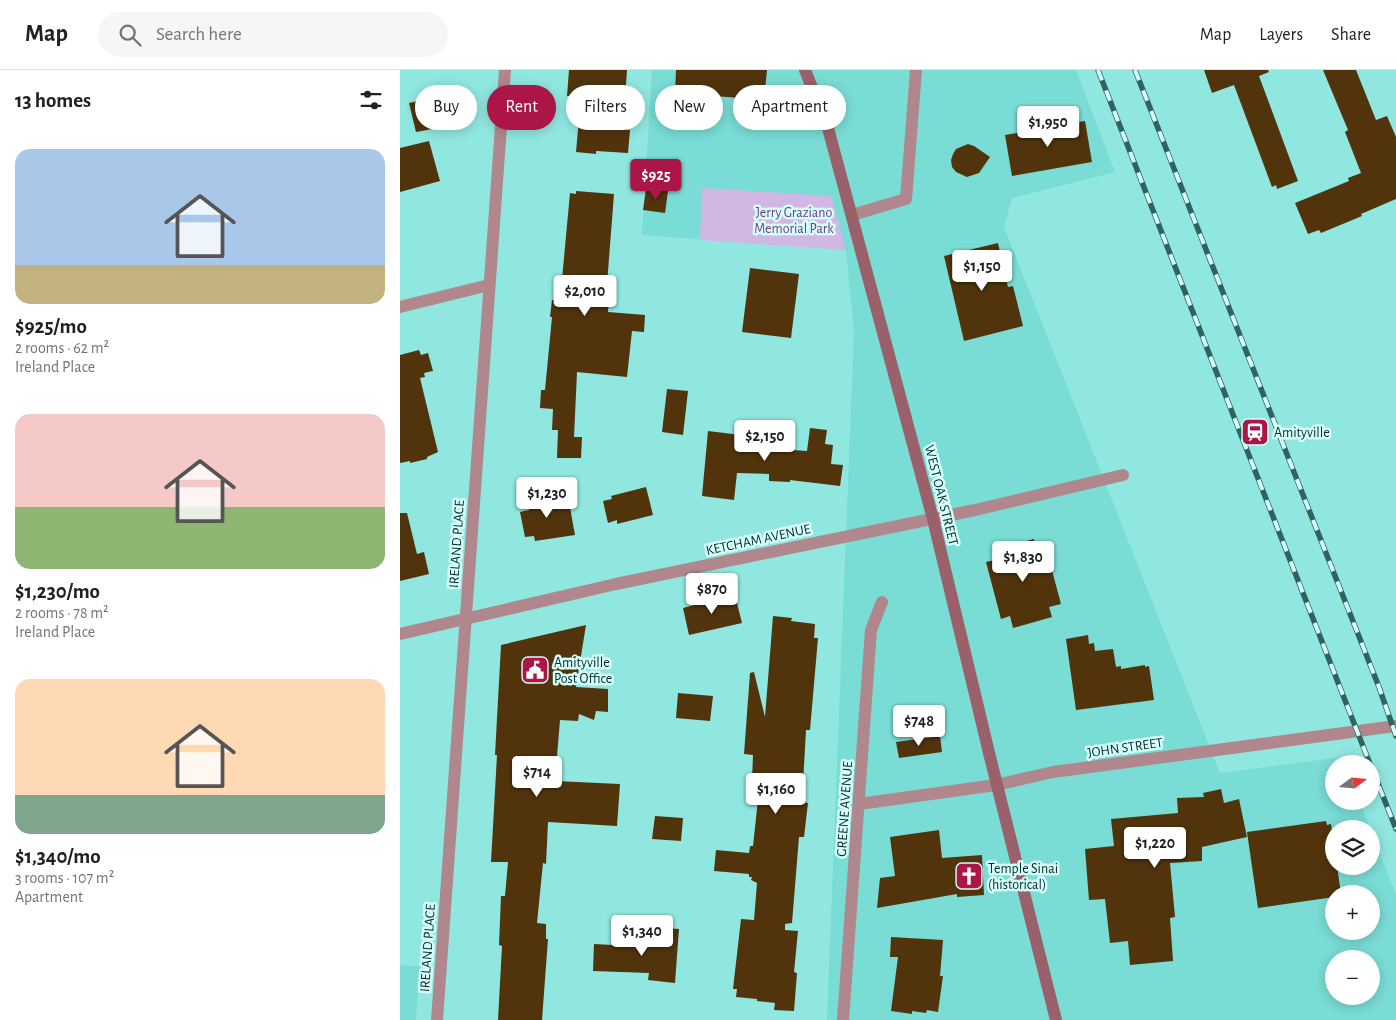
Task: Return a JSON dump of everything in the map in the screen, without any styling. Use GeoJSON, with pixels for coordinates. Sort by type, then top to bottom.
{"type":"FeatureCollection","features":[{"type":"Feature","properties":{"kind":"main road","name":"WEST OAK STREET"},"geometry":{"type":"LineString","coordinates":[[805,70],[828,128],[933,519],[996,785],[1056,1020]]}},
{"type":"Feature","properties":{"kind":"street","name":"IRELAND PLACE"},"geometry":{"type":"LineString","coordinates":[[437,1020],[505,70]]}},
{"type":"Feature","properties":{"kind":"street"},"geometry":{"type":"LineString","coordinates":[[852,215],[906,198],[916,70]]}},
{"type":"Feature","properties":{"kind":"street"},"geometry":{"type":"LineString","coordinates":[[400,307],[489,285]]}},
{"type":"Feature","properties":{"kind":"street","name":"KETCHAM AVENUE"},"geometry":{"type":"LineString","coordinates":[[400,634],[466,617],[933,519],[1122,475]]}},
{"type":"Feature","properties":{"kind":"street","name":"GREENE AVENUE"},"geometry":{"type":"LineString","coordinates":[[843,1020],[871,630],[882,602]]}},
{"type":"Feature","properties":{"kind":"street","name":"JOHN STREET"},"geometry":{"type":"LineString","coordinates":[[859,804],[996,785],[1053,772],[1396,726]]}},
{"type":"Feature","properties":{"kind":"shaded area"},"geometry":{"type":"Polygon","coordinates":[[[652,70],[1076,70],[1115,172],[1012,198],[1004,227],[1220,773],[1325,759],[1325,810],[1363,810],[1367,820],[1325,820],[1325,875],[1380,875],[1380,854],[1396,895],[1396,1020],[827,1020],[854,331],[846,250],[642,235],[652,70]]]}},
{"type":"Feature","properties":{"kind":"shaded area"},"geometry":{"type":"Polygon","coordinates":[[[400,965],[420,966],[416,1020],[400,1020],[400,965]]]}},
{"type":"Feature","properties":{"kind":"green space","name":"Jerry Graziano Memorial Park"},"geometry":{"type":"Polygon","coordinates":[[[702,188],[831,196],[846,250],[700,240],[702,188]]]}},
{"type":"Feature","properties":{"kind":"building"},"geometry":{"type":"Polygon","coordinates":[[[569,70],[627,70],[626,85],[568,85],[569,70]]]}},
{"type":"Feature","properties":{"kind":"building"},"geometry":{"type":"Polygon","coordinates":[[[676,70],[767,70],[766,85],[733,85],[733,97],[723,97],[723,85],[675,85],[676,70]]]}},
{"type":"Feature","properties":{"kind":"building"},"geometry":{"type":"Polygon","coordinates":[[[1204,70],[1268,70],[1269,72],[1259,76],[1298,181],[1277,189],[1276,185],[1272,187],[1234,85],[1212,93],[1204,70]]]}},
{"type":"Feature","properties":{"kind":"building"},"geometry":{"type":"Polygon","coordinates":[[[1323,70],[1356,70],[1376,120],[1387,116],[1396,137],[1396,199],[1321,233],[1319,230],[1308,234],[1295,203],[1349,181],[1348,178],[1361,173],[1345,132],[1348,130],[1323,70]]]}},
{"type":"Feature","properties":{"kind":"building"},"geometry":{"type":"Polygon","coordinates":[[[415,102],[415,128],[409,103],[415,102]]]}},
{"type":"Feature","properties":{"kind":"building"},"geometry":{"type":"Polygon","coordinates":[[[1085,121],[1092,162],[1012,176],[1005,135],[1085,121]]]}},
{"type":"Feature","properties":{"kind":"building"},"geometry":{"type":"Polygon","coordinates":[[[578,130],[630,130],[628,153],[596,151],[596,154],[576,152],[578,130]]]}},
{"type":"Feature","properties":{"kind":"building"},"geometry":{"type":"Polygon","coordinates":[[[429,141],[440,181],[400,192],[400,148],[429,141]]]}},
{"type":"Feature","properties":{"kind":"building"},"geometry":{"type":"Polygon","coordinates":[[[968,144],[990,157],[979,173],[967,177],[956,172],[952,167],[951,160],[956,149],[968,144]]]}},
{"type":"Feature","properties":{"kind":"building"},"geometry":{"type":"Polygon","coordinates":[[[646,189],[668,191],[665,213],[643,210],[646,189]]]}},
{"type":"Feature","properties":{"kind":"building"},"geometry":{"type":"Polygon","coordinates":[[[576,191],[614,194],[606,297],[609,297],[608,312],[645,315],[644,332],[632,331],[627,377],[577,372],[574,437],[582,437],[581,458],[557,458],[558,430],[552,430],[553,409],[540,408],[541,390],[545,390],[552,300],[559,300],[561,290],[570,193],[576,194],[576,191]]]}},
{"type":"Feature","properties":{"kind":"building"},"geometry":{"type":"Polygon","coordinates":[[[998,243],[1008,287],[1013,286],[1023,326],[964,341],[944,256],[998,243]]]}},
{"type":"Feature","properties":{"kind":"building"},"geometry":{"type":"Polygon","coordinates":[[[750,268],[799,274],[791,338],[742,332],[750,268]]]}},
{"type":"Feature","properties":{"kind":"building"},"geometry":{"type":"Polygon","coordinates":[[[419,350],[421,355],[428,353],[433,371],[424,373],[425,377],[420,378],[438,452],[427,457],[427,459],[400,463],[400,355],[419,350]]]}},
{"type":"Feature","properties":{"kind":"building"},"geometry":{"type":"Polygon","coordinates":[[[667,389],[688,391],[683,435],[662,432],[667,389]]]}},
{"type":"Feature","properties":{"kind":"building"},"geometry":{"type":"Polygon","coordinates":[[[810,428],[827,430],[825,444],[833,445],[831,464],[843,465],[840,486],[790,480],[790,482],[769,481],[769,474],[737,473],[734,500],[702,496],[708,431],[766,438],[765,448],[807,451],[810,428]]]}},
{"type":"Feature","properties":{"kind":"building"},"geometry":{"type":"Polygon","coordinates":[[[646,487],[653,515],[617,524],[617,520],[608,523],[603,501],[612,499],[611,496],[646,487]]]}},
{"type":"Feature","properties":{"kind":"building"},"geometry":{"type":"Polygon","coordinates":[[[550,491],[552,505],[569,502],[575,535],[535,541],[534,536],[525,537],[520,512],[529,510],[529,506],[534,506],[531,495],[550,491]]]}},
{"type":"Feature","properties":{"kind":"building"},"geometry":{"type":"Polygon","coordinates":[[[400,513],[407,513],[417,554],[424,552],[429,574],[400,581],[400,513]]]}},
{"type":"Feature","properties":{"kind":"building"},"geometry":{"type":"Polygon","coordinates":[[[1034,539],[1036,551],[1046,548],[1061,604],[1049,607],[1052,617],[1013,628],[1010,616],[1001,619],[986,562],[995,560],[992,550],[1034,539]]]}},
{"type":"Feature","properties":{"kind":"building"},"geometry":{"type":"Polygon","coordinates":[[[735,595],[742,623],[689,635],[683,608],[735,595]]]}},
{"type":"Feature","properties":{"kind":"building"},"geometry":{"type":"Polygon","coordinates":[[[773,616],[792,618],[791,621],[815,624],[814,638],[818,638],[810,730],[806,730],[802,802],[808,803],[804,837],[799,837],[792,923],[785,924],[785,930],[798,931],[794,972],[797,973],[794,1011],[774,1010],[775,1003],[736,997],[737,989],[733,989],[741,919],[754,920],[757,883],[751,880],[752,877],[749,877],[749,874],[714,871],[716,850],[749,853],[750,846],[753,846],[760,781],[752,780],[753,755],[744,754],[750,673],[754,672],[765,717],[773,616]]]}},
{"type":"Feature","properties":{"kind":"building"},"geometry":{"type":"Polygon","coordinates":[[[586,625],[576,687],[608,689],[608,712],[596,711],[594,720],[579,714],[578,721],[560,720],[555,781],[620,784],[617,826],[548,822],[546,864],[543,863],[537,923],[546,924],[546,939],[548,939],[542,1020],[498,1020],[502,946],[499,945],[501,896],[505,896],[508,862],[491,862],[501,645],[586,625]]]}},
{"type":"Feature","properties":{"kind":"building"},"geometry":{"type":"Polygon","coordinates":[[[1088,635],[1089,644],[1094,643],[1095,651],[1113,649],[1116,667],[1121,666],[1121,669],[1149,666],[1154,700],[1076,710],[1066,639],[1088,635]]]}},
{"type":"Feature","properties":{"kind":"building"},"geometry":{"type":"Polygon","coordinates":[[[678,693],[713,696],[710,721],[676,718],[678,693]]]}},
{"type":"Feature","properties":{"kind":"building"},"geometry":{"type":"Polygon","coordinates":[[[940,736],[942,752],[899,758],[896,742],[940,736]]]}},
{"type":"Feature","properties":{"kind":"building"},"geometry":{"type":"Polygon","coordinates":[[[1221,789],[1224,803],[1239,799],[1247,837],[1202,847],[1202,861],[1170,863],[1175,917],[1170,918],[1173,961],[1130,965],[1128,941],[1110,943],[1105,899],[1089,900],[1085,849],[1114,846],[1111,819],[1178,813],[1177,798],[1204,797],[1203,793],[1221,789]]]}},
{"type":"Feature","properties":{"kind":"building"},"geometry":{"type":"Polygon","coordinates":[[[655,816],[683,818],[681,841],[652,839],[655,816]]]}},
{"type":"Feature","properties":{"kind":"building"},"geometry":{"type":"Polygon","coordinates":[[[1325,821],[1325,875],[1338,875],[1340,885],[1325,885],[1325,898],[1258,908],[1247,832],[1325,821]]]}},
{"type":"Feature","properties":{"kind":"building"},"geometry":{"type":"Polygon","coordinates":[[[939,830],[942,858],[982,855],[984,895],[957,897],[957,894],[877,908],[880,878],[895,876],[890,837],[939,830]]]}},
{"type":"Feature","properties":{"kind":"building"},"geometry":{"type":"Polygon","coordinates":[[[650,927],[679,929],[675,983],[648,980],[649,973],[593,971],[594,944],[649,947],[650,927]]]}},
{"type":"Feature","properties":{"kind":"building"},"geometry":{"type":"Polygon","coordinates":[[[891,937],[943,940],[940,976],[943,976],[938,1012],[927,1010],[926,1013],[912,1011],[912,1014],[891,1011],[898,957],[890,957],[891,937]]]}},
{"type":"Feature","properties":{"kind":"railway"},"geometry":{"type":"LineString","coordinates":[[1098,70],[1366,755]]}},
{"type":"Feature","properties":{"kind":"railway"},"geometry":{"type":"LineString","coordinates":[[1135,70],[1379,687],[1396,736]]}},
{"type":"Feature","properties":{"kind":"railway"},"geometry":{"type":"LineString","coordinates":[[1380,789],[1396,829]]}},
{"type":"Feature","properties":{"kind":"place","name":"Amityville"},"geometry":{"type":"Point","coordinates":[1255,432]}},
{"type":"Feature","properties":{"kind":"place","name":"Amityville Post Office"},"geometry":{"type":"Point","coordinates":[535,670]}},
{"type":"Feature","properties":{"kind":"place","name":"Temple Sinai (historical)"},"geometry":{"type":"Point","coordinates":[969,876]}}]}
